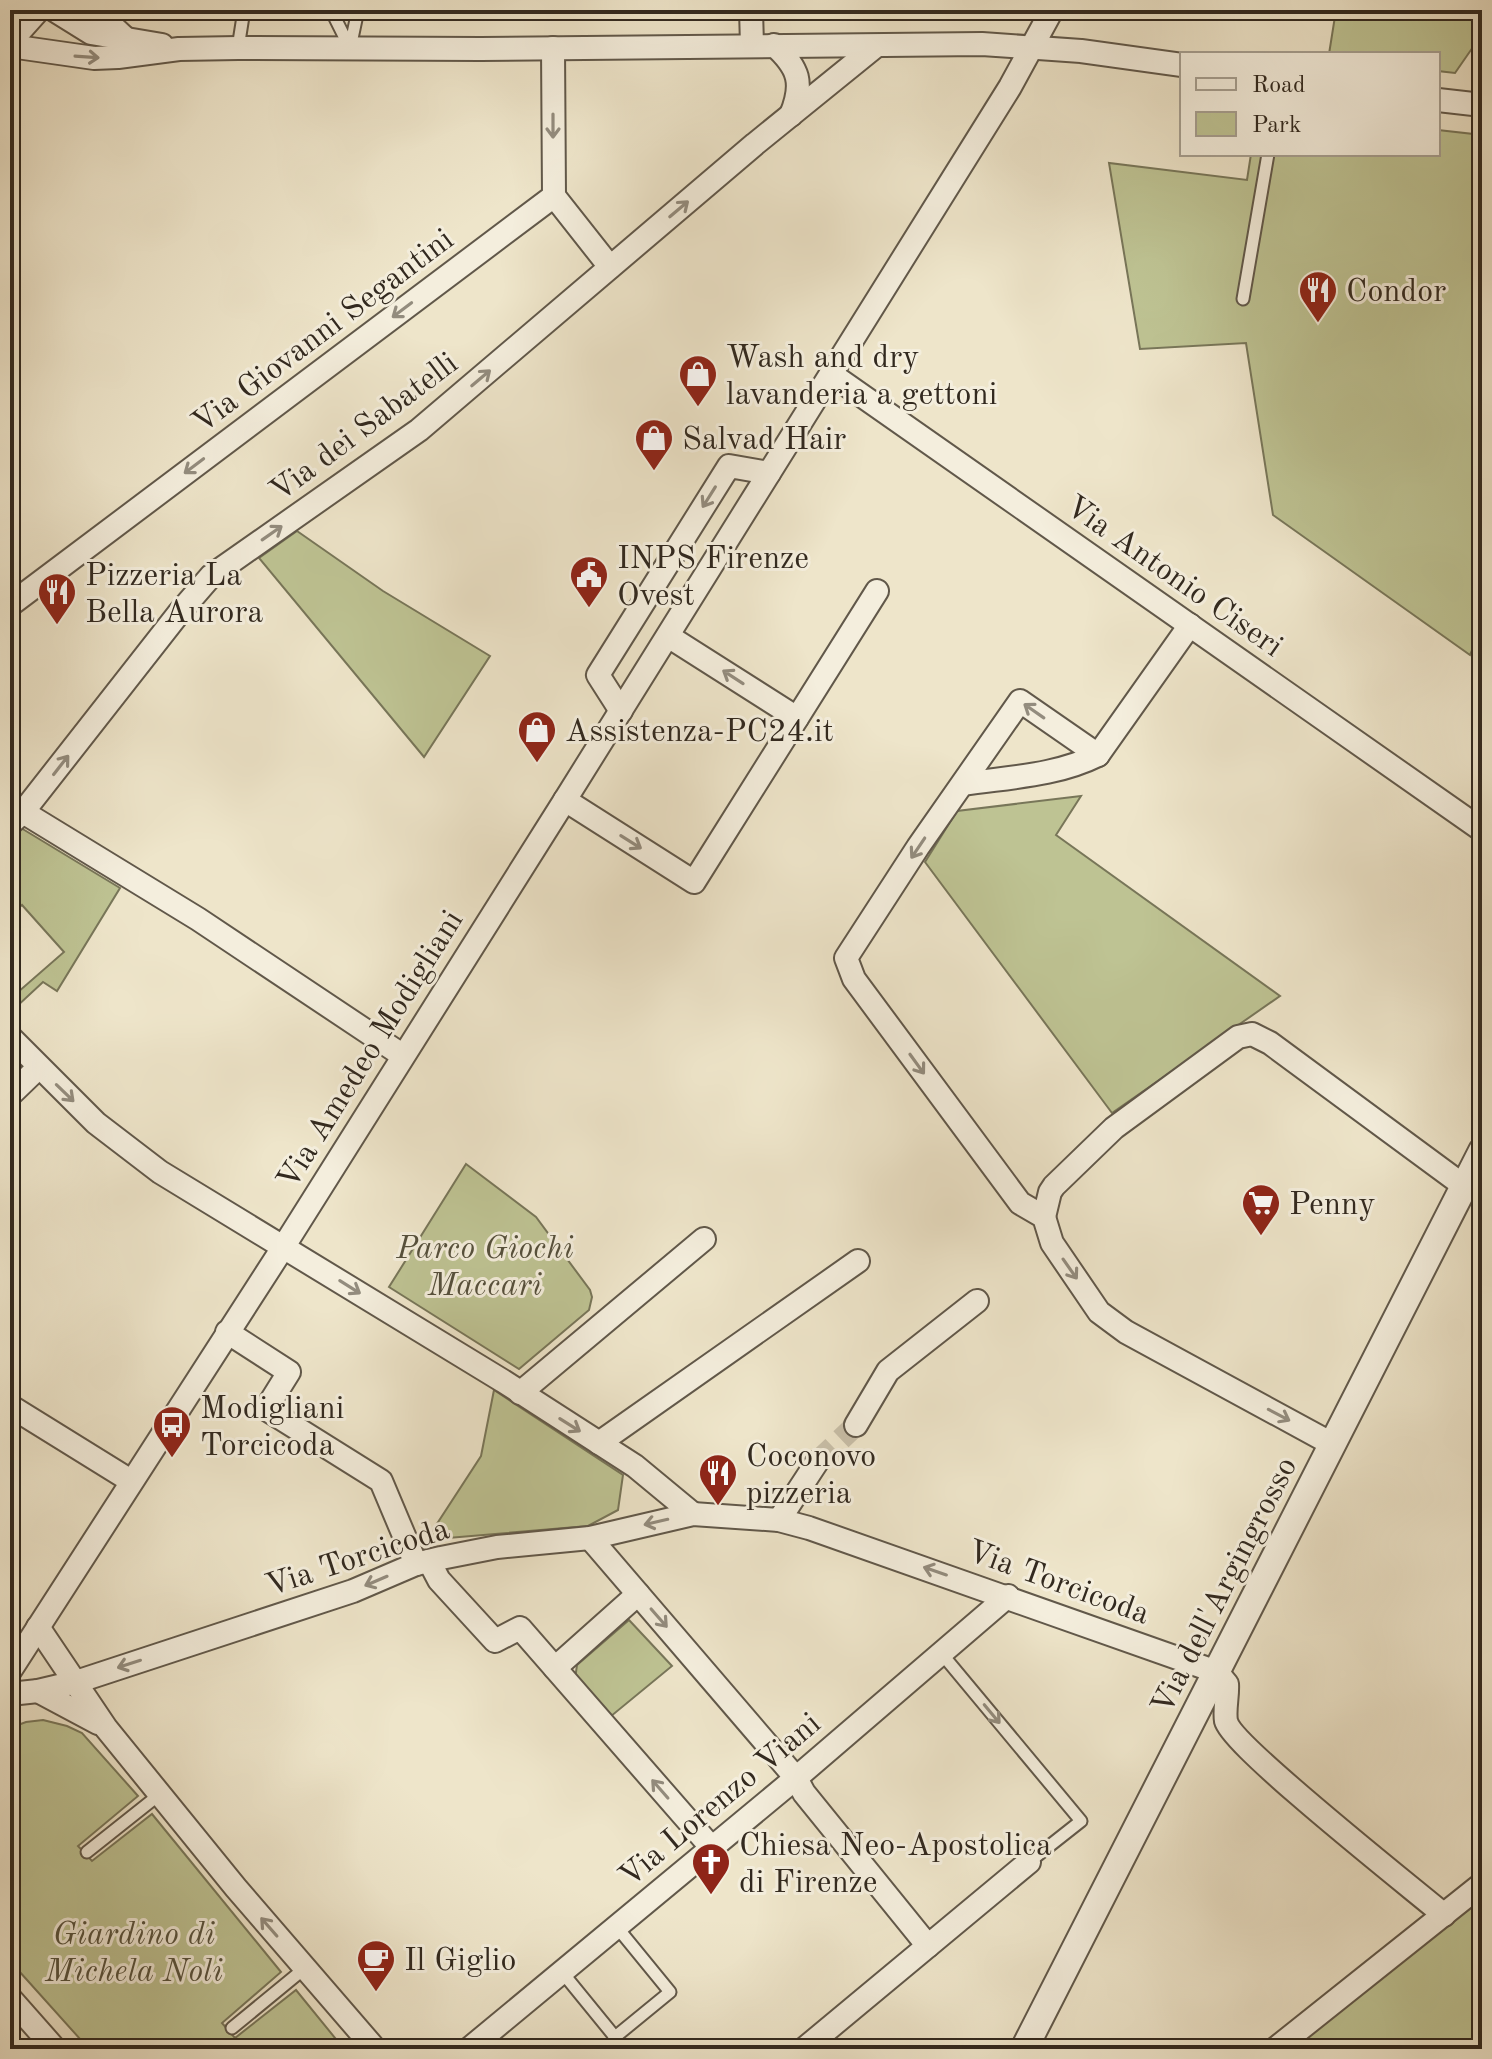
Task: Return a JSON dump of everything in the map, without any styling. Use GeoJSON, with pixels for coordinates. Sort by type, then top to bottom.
{"type":"FeatureCollection","features":[{"type":"Feature","properties":{"kind":"street"},"geometry":{"type":"LineString","coordinates":[[10,39],[36,10]]}},
{"type":"Feature","properties":{"kind":"street"},"geometry":{"type":"LineString","coordinates":[[54,10],[91,33],[179,49]]}},
{"type":"Feature","properties":{"kind":"street"},"geometry":{"type":"LineString","coordinates":[[95,10],[125,38]]}},
{"type":"Feature","properties":{"kind":"street"},"geometry":{"type":"LineString","coordinates":[[751,10],[763,45],[791,63],[798,77],[797,101],[791,115]]}},
{"type":"Feature","properties":{"kind":"street","name":"Via Amedeo Modigliani"},"geometry":{"type":"LineString","coordinates":[[10,1671],[284,1246],[621,711],[1010,87],[1052,10]]}},
{"type":"Feature","properties":{"kind":"street"},"geometry":{"type":"LineString","coordinates":[[10,46],[94,58],[179,49],[238,48],[982,44],[1180,65]]}},
{"type":"Feature","properties":{"kind":"street","name":"Via dei Sabatelli"},"geometry":{"type":"LineString","coordinates":[[17,818],[211,576],[419,430],[876,46]]}},
{"type":"Feature","properties":{"kind":"street"},"geometry":{"type":"LineString","coordinates":[[553,48],[554,196],[610,267]]}},
{"type":"Feature","properties":{"kind":"street"},"geometry":{"type":"LineString","coordinates":[[1440,100],[1482,105]]}},
{"type":"Feature","properties":{"kind":"street","name":"Via Giovanni Segantini"},"geometry":{"type":"LineString","coordinates":[[10,605],[554,196]]}},
{"type":"Feature","properties":{"kind":"street","name":"Via Antonio Ciseri"},"geometry":{"type":"LineString","coordinates":[[831,374],[1482,830]]}},
{"type":"Feature","properties":{"kind":"street"},"geometry":{"type":"LineString","coordinates":[[621,711],[598,675],[614,649],[729,466],[769,473]]}},
{"type":"Feature","properties":{"kind":"street"},"geometry":{"type":"LineString","coordinates":[[565,800],[694,882],[877,591]]}},
{"type":"Feature","properties":{"kind":"street"},"geometry":{"type":"LineString","coordinates":[[963,784],[1056,771],[1098,755],[1190,625]]}},
{"type":"Feature","properties":{"kind":"street"},"geometry":{"type":"LineString","coordinates":[[668,636],[797,718]]}},
{"type":"Feature","properties":{"kind":"street"},"geometry":{"type":"LineString","coordinates":[[1044,1217],[1020,1203],[854,979],[846,958],[875,910],[1020,701],[1098,755]]}},
{"type":"Feature","properties":{"kind":"street"},"geometry":{"type":"LineString","coordinates":[[17,818],[198,919],[402,1055]]}},
{"type":"Feature","properties":{"kind":"street"},"geometry":{"type":"LineString","coordinates":[[1332,1444],[1108,1320],[1099,1312],[1048,1235],[1044,1217],[1050,1192],[1114,1128],[1238,1037],[1247,1035],[1264,1039],[1464,1186]]}},
{"type":"Feature","properties":{"kind":"street"},"geometry":{"type":"LineString","coordinates":[[10,1037],[96,1123],[160,1172],[635,1466],[693,1514]]}},
{"type":"Feature","properties":{"kind":"street"},"geometry":{"type":"LineString","coordinates":[[10,1095],[39,1067]]}},
{"type":"Feature","properties":{"kind":"street","name":"Via dell'Argingrosso"},"geometry":{"type":"LineString","coordinates":[[1024,2049],[1482,1151]]}},
{"type":"Feature","properties":{"kind":"street"},"geometry":{"type":"LineString","coordinates":[[520,1393],[704,1239]]}},
{"type":"Feature","properties":{"kind":"street"},"geometry":{"type":"LineString","coordinates":[[599,1443],[858,1261]]}},
{"type":"Feature","properties":{"kind":"street"},"geometry":{"type":"LineString","coordinates":[[856,1425],[888,1371],[977,1301]]}},
{"type":"Feature","properties":{"kind":"street"},"geometry":{"type":"LineString","coordinates":[[227,1332],[289,1372],[266,1409],[381,1481],[423,1563],[495,1641],[520,1628],[711,1847]]}},
{"type":"Feature","properties":{"kind":"street"},"geometry":{"type":"LineString","coordinates":[[10,1406],[131,1481]]}},
{"type":"Feature","properties":{"kind":"street"},"geometry":{"type":"LineString","coordinates":[[779,1520],[817,1462]]}},
{"type":"Feature","properties":{"kind":"street","name":"Via Torcicoda"},"geometry":{"type":"LineString","coordinates":[[10,1694],[76,1682],[353,1591],[423,1563],[497,1547],[590,1538],[693,1514],[779,1520],[809,1528],[1217,1672]]}},
{"type":"Feature","properties":{"kind":"street"},"geometry":{"type":"LineString","coordinates":[[590,1538],[796,1778],[804,1793],[928,1946]]}},
{"type":"Feature","properties":{"kind":"street"},"geometry":{"type":"LineString","coordinates":[[555,1668],[638,1594]]}},
{"type":"Feature","properties":{"kind":"street","name":"Via Lorenzo Viani"},"geometry":{"type":"LineString","coordinates":[[469,2049],[796,1778],[1008,1596]]}},
{"type":"Feature","properties":{"kind":"street"},"geometry":{"type":"LineString","coordinates":[[38,1627],[106,1728],[375,2049]]}},
{"type":"Feature","properties":{"kind":"street"},"geometry":{"type":"LineString","coordinates":[[1217,1672],[1227,1684],[1226,1720],[1237,1738],[1444,1915]]}},
{"type":"Feature","properties":{"kind":"street"},"geometry":{"type":"LineString","coordinates":[[38,1691],[106,1728]]}},
{"type":"Feature","properties":{"kind":"street"},"geometry":{"type":"LineString","coordinates":[[804,2049],[1029,1862]]}},
{"type":"Feature","properties":{"kind":"street"},"geometry":{"type":"LineString","coordinates":[[1275,2049],[1482,1884]]}},
{"type":"Feature","properties":{"kind":"street"},"geometry":{"type":"LineString","coordinates":[[10,1998],[19,2024],[55,2049]]}},
{"type":"Feature","properties":{"kind":"lane"},"geometry":{"type":"LineString","coordinates":[[238,48],[244,10]]}},
{"type":"Feature","properties":{"kind":"lane"},"geometry":{"type":"LineString","coordinates":[[331,10],[350,48]]}},
{"type":"Feature","properties":{"kind":"lane"},"geometry":{"type":"LineString","coordinates":[[350,48],[358,10]]}},
{"type":"Feature","properties":{"kind":"lane"},"geometry":{"type":"LineString","coordinates":[[1243,299],[1268,156]]}},
{"type":"Feature","properties":{"kind":"lane"},"geometry":{"type":"LineString","coordinates":[[942,1654],[1081,1821],[1029,1862]]}},
{"type":"Feature","properties":{"kind":"lane"},"geometry":{"type":"LineString","coordinates":[[87,1852],[160,1794]]}},
{"type":"Feature","properties":{"kind":"lane"},"geometry":{"type":"LineString","coordinates":[[609,2049],[615,2037],[670,1992],[616,1926]]}},
{"type":"Feature","properties":{"kind":"lane"},"geometry":{"type":"LineString","coordinates":[[232,2028],[305,1968]]}},
{"type":"Feature","properties":{"kind":"lane"},"geometry":{"type":"LineString","coordinates":[[562,1972],[615,2037]]}},
{"type":"Feature","properties":{"kind":"green space"},"geometry":{"type":"Polygon","coordinates":[[[1336,10],[1482,10],[1482,34],[1455,73],[1440,71],[1440,52],[1329,52],[1336,10]]]}},
{"type":"Feature","properties":{"kind":"green space"},"geometry":{"type":"Polygon","coordinates":[[[1440,130],[1482,135],[1482,627],[1470,655],[1273,515],[1246,343],[1140,349],[1109,163],[1247,180],[1251,156],[1440,156],[1440,130]]]}},
{"type":"Feature","properties":{"kind":"green space"},"geometry":{"type":"Polygon","coordinates":[[[297,531],[383,591],[490,656],[424,757],[259,558],[297,531]]]}},
{"type":"Feature","properties":{"kind":"green space"},"geometry":{"type":"Polygon","coordinates":[[[1081,796],[1056,835],[1280,996],[1112,1113],[925,862],[957,811],[1081,796]]]}},
{"type":"Feature","properties":{"kind":"green space"},"geometry":{"type":"Polygon","coordinates":[[[21,828],[120,888],[57,991],[43,982],[13,1010],[10,999],[64,952],[22,905],[10,915],[10,840],[21,828]]]}},
{"type":"Feature","properties":{"kind":"green space","name":"Parco Giochi Maccari"},"geometry":{"type":"Polygon","coordinates":[[[466,1164],[536,1217],[592,1297],[589,1310],[519,1369],[389,1287],[466,1164]]]}},
{"type":"Feature","properties":{"kind":"green space"},"geometry":{"type":"Polygon","coordinates":[[[494,1390],[623,1475],[618,1510],[588,1526],[436,1539],[429,1536],[481,1456],[494,1390]]]}},
{"type":"Feature","properties":{"kind":"green space"},"geometry":{"type":"Polygon","coordinates":[[[629,1620],[672,1666],[610,1717],[575,1679],[577,1665],[629,1620]]]}},
{"type":"Feature","properties":{"kind":"green space","name":"Giardino di Michela Noli"},"geometry":{"type":"Polygon","coordinates":[[[43,1720],[82,1733],[138,1796],[78,1846],[92,1861],[152,1814],[281,1972],[222,2023],[235,2038],[296,1990],[344,2049],[89,2049],[10,1961],[10,1728],[43,1720]]]}},
{"type":"Feature","properties":{"kind":"green space"},"geometry":{"type":"Polygon","coordinates":[[[1482,1898],[1482,2049],[1292,2049],[1482,1898]]]}},
{"type":"Feature","properties":{"kind":"tunnel"},"geometry":{"type":"LineString","coordinates":[[817,1462],[856,1425]]}},
{"type":"Feature","properties":{"kind":"place","name":"Condor"},"geometry":{"type":"Point","coordinates":[1318,324]}},
{"type":"Feature","properties":{"kind":"place","name":"Wash and dry lavanderia a gettoni"},"geometry":{"type":"Point","coordinates":[698,408]}},
{"type":"Feature","properties":{"kind":"place","name":"Salvad Hair"},"geometry":{"type":"Point","coordinates":[654,472]}},
{"type":"Feature","properties":{"kind":"place","name":"INPS Firenze Ovest"},"geometry":{"type":"Point","coordinates":[589,609]}},
{"type":"Feature","properties":{"kind":"place","name":"Pizzeria La Bella Aurora"},"geometry":{"type":"Point","coordinates":[57,626]}},
{"type":"Feature","properties":{"kind":"place","name":"Assistenza-PC24.it"},"geometry":{"type":"Point","coordinates":[537,764]}},
{"type":"Feature","properties":{"kind":"place","name":"Penny"},"geometry":{"type":"Point","coordinates":[1261,1237]}},
{"type":"Feature","properties":{"kind":"place","name":"Modigliani Torcicoda"},"geometry":{"type":"Point","coordinates":[172,1459]}},
{"type":"Feature","properties":{"kind":"place","name":"Coconovo pizzeria"},"geometry":{"type":"Point","coordinates":[718,1507]}},
{"type":"Feature","properties":{"kind":"place","name":"Chiesa Neo-Apostolica di Firenze"},"geometry":{"type":"Point","coordinates":[711,1896]}},
{"type":"Feature","properties":{"kind":"place","name":"Il Giglio"},"geometry":{"type":"Point","coordinates":[376,1993]}}]}
